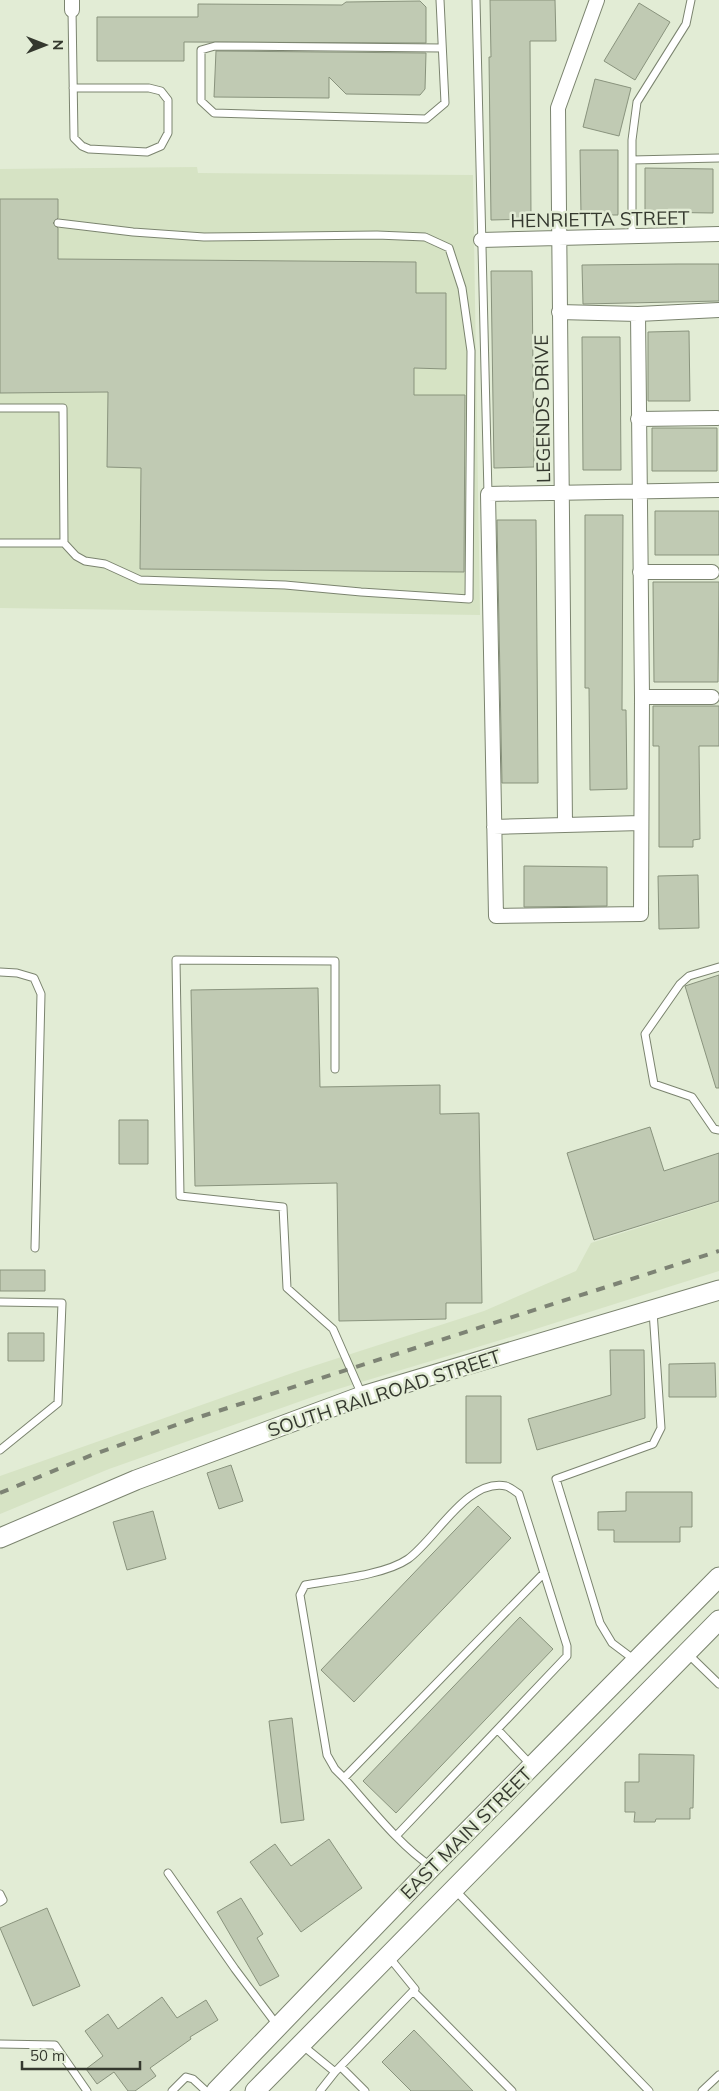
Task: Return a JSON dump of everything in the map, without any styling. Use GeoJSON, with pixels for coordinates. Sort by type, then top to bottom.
{"type":"FeatureCollection","features":[{"type":"Feature","properties":{"kind":"main road","name":"SOUTH RAILROAD STREET"},"geometry":{"type":"LineString","coordinates":[[0,1538],[136,1480],[362,1396],[719,1290]]}},
{"type":"Feature","properties":{"kind":"main road","name":"EAST MAIN STREET"},"geometry":{"type":"LineString","coordinates":[[216,2091],[432,1867],[719,1577]]}},
{"type":"Feature","properties":{"kind":"main road","name":"EAST MAIN STREET"},"geometry":{"type":"LineString","coordinates":[[255,2091],[719,1620]]}},
{"type":"Feature","properties":{"kind":"main road"},"geometry":{"type":"LineString","coordinates":[[672,1625],[690,1649]]}},
{"type":"Feature","properties":{"kind":"main road"},"geometry":{"type":"LineString","coordinates":[[432,1867],[454,1890]]}},
{"type":"Feature","properties":{"kind":"main road"},"geometry":{"type":"LineString","coordinates":[[278,2026],[302,2045]]}},
{"type":"Feature","properties":{"kind":"street","name":"LEGENDS DRIVE"},"geometry":{"type":"LineString","coordinates":[[565,824],[558,108],[597,0]]}},
{"type":"Feature","properties":{"kind":"street","name":"HENRIETTA STREET"},"geometry":{"type":"LineString","coordinates":[[481,240],[719,234]]}},
{"type":"Feature","properties":{"kind":"street"},"geometry":{"type":"LineString","coordinates":[[559,312],[638,314],[719,310]]}},
{"type":"Feature","properties":{"kind":"street"},"geometry":{"type":"LineString","coordinates":[[638,314],[638,419],[639,491],[640,572],[642,697],[641,914],[496,916],[488,494],[561,492],[639,491],[719,490]]}},
{"type":"Feature","properties":{"kind":"street"},"geometry":{"type":"LineString","coordinates":[[638,419],[717,418]]}},
{"type":"Feature","properties":{"kind":"street"},"geometry":{"type":"LineString","coordinates":[[640,572],[712,572]]}},
{"type":"Feature","properties":{"kind":"street"},"geometry":{"type":"LineString","coordinates":[[642,697],[712,697]]}},
{"type":"Feature","properties":{"kind":"street"},"geometry":{"type":"LineString","coordinates":[[494,827],[641,823]]}},
{"type":"Feature","properties":{"kind":"lane"},"geometry":{"type":"LineString","coordinates":[[440,0],[445,103],[426,119],[214,113],[200,101],[200,50],[215,46],[442,48]]}},
{"type":"Feature","properties":{"kind":"lane"},"geometry":{"type":"LineString","coordinates":[[476,0],[488,494]]}},
{"type":"Feature","properties":{"kind":"lane"},"geometry":{"type":"LineString","coordinates":[[632,237],[632,140],[637,102],[686,24],[691,0]]}},
{"type":"Feature","properties":{"kind":"lane"},"geometry":{"type":"LineString","coordinates":[[72,5],[73,88],[74,138],[82,146],[89,149],[146,152],[161,146],[168,133],[168,100],[161,91],[149,88],[73,88]]}},
{"type":"Feature","properties":{"kind":"lane"},"geometry":{"type":"LineString","coordinates":[[632,160],[719,158]]}},
{"type":"Feature","properties":{"kind":"lane"},"geometry":{"type":"LineString","coordinates":[[0,408],[63,408],[64,543],[76,556],[85,561],[105,564],[140,580],[285,585],[469,599],[471,351],[462,288],[449,248],[425,237],[377,235],[204,237],[133,232],[58,223]]}},
{"type":"Feature","properties":{"kind":"lane"},"geometry":{"type":"LineString","coordinates":[[0,544],[64,543]]}},
{"type":"Feature","properties":{"kind":"lane"},"geometry":{"type":"LineString","coordinates":[[336,1069],[335,961],[176,960],[180,1196],[283,1207],[287,1288],[333,1329],[362,1396]]}},
{"type":"Feature","properties":{"kind":"lane"},"geometry":{"type":"LineString","coordinates":[[719,967],[689,976],[680,984],[645,1034],[654,1084],[692,1097],[714,1129],[719,1130]]}},
{"type":"Feature","properties":{"kind":"lane"},"geometry":{"type":"LineString","coordinates":[[0,972],[17,973],[34,978],[41,994],[35,1248]]}},
{"type":"Feature","properties":{"kind":"lane"},"geometry":{"type":"LineString","coordinates":[[0,1302],[62,1303],[58,1402],[0,1450]]}},
{"type":"Feature","properties":{"kind":"lane"},"geometry":{"type":"LineString","coordinates":[[636,1661],[612,1643],[600,1623],[556,1479],[653,1444],[661,1428],[653,1310]]}},
{"type":"Feature","properties":{"kind":"lane"},"geometry":{"type":"LineString","coordinates":[[397,1835],[568,1656],[567,1646],[519,1494],[507,1486],[486,1488],[466,1500],[408,1559],[387,1569],[305,1585],[300,1595],[327,1755],[335,1769],[344,1778],[397,1835],[418,1857],[432,1867]]}},
{"type":"Feature","properties":{"kind":"lane"},"geometry":{"type":"LineString","coordinates":[[344,1778],[544,1573]]}},
{"type":"Feature","properties":{"kind":"lane"},"geometry":{"type":"LineString","coordinates":[[690,1649],[719,1684]]}},
{"type":"Feature","properties":{"kind":"lane"},"geometry":{"type":"LineString","coordinates":[[498,1730],[532,1767]]}},
{"type":"Feature","properties":{"kind":"lane"},"geometry":{"type":"LineString","coordinates":[[168,1873],[235,1969],[278,2026]]}},
{"type":"Feature","properties":{"kind":"lane"},"geometry":{"type":"LineString","coordinates":[[454,1890],[649,2091]]}},
{"type":"Feature","properties":{"kind":"lane"},"geometry":{"type":"LineString","coordinates":[[0,1894],[3,1900],[0,1902]]}},
{"type":"Feature","properties":{"kind":"lane"},"geometry":{"type":"LineString","coordinates":[[322,2090],[338,2070],[415,1989],[389,1956]]}},
{"type":"Feature","properties":{"kind":"lane"},"geometry":{"type":"LineString","coordinates":[[413,1991],[512,2091]]}},
{"type":"Feature","properties":{"kind":"lane"},"geometry":{"type":"LineString","coordinates":[[0,2044],[56,2045],[87,2091]]}},
{"type":"Feature","properties":{"kind":"lane"},"geometry":{"type":"LineString","coordinates":[[302,2045],[365,2091]]}},
{"type":"Feature","properties":{"kind":"lane"},"geometry":{"type":"LineString","coordinates":[[702,2091],[719,2075]]}},
{"type":"Feature","properties":{"kind":"lane"},"geometry":{"type":"LineString","coordinates":[[172,2091],[186,2078],[193,2079],[206,2091]]}},
{"type":"Feature","properties":{"kind":"shaded area"},"geometry":{"type":"Polygon","coordinates":[[[197,167],[198,173],[473,175],[480,615],[0,608],[0,169],[197,167]]]}},
{"type":"Feature","properties":{"kind":"shaded area"},"geometry":{"type":"Polygon","coordinates":[[[719,1202],[719,1271],[318,1395],[109,1469],[0,1514],[0,1476],[298,1371],[484,1311],[576,1271],[591,1243],[719,1202]]]}},
{"type":"Feature","properties":{"kind":"building"},"geometry":{"type":"Polygon","coordinates":[[[490,0],[555,0],[556,41],[530,41],[531,219],[491,220],[490,0]]]}},
{"type":"Feature","properties":{"kind":"building"},"geometry":{"type":"Polygon","coordinates":[[[420,1],[426,7],[426,43],[184,42],[184,61],[97,61],[97,17],[198,17],[198,4],[342,5],[346,2],[420,1]]]}},
{"type":"Feature","properties":{"kind":"building"},"geometry":{"type":"Polygon","coordinates":[[[639,3],[670,22],[635,80],[604,61],[639,3]]]}},
{"type":"Feature","properties":{"kind":"building"},"geometry":{"type":"Polygon","coordinates":[[[216,51],[426,53],[425,89],[420,95],[346,94],[329,77],[329,98],[214,97],[216,51]]]}},
{"type":"Feature","properties":{"kind":"building"},"geometry":{"type":"Polygon","coordinates":[[[595,79],[631,88],[619,136],[583,127],[595,79]]]}},
{"type":"Feature","properties":{"kind":"building"},"geometry":{"type":"Polygon","coordinates":[[[580,150],[618,150],[618,215],[581,215],[580,150]]]}},
{"type":"Feature","properties":{"kind":"building"},"geometry":{"type":"Polygon","coordinates":[[[645,168],[713,169],[713,213],[645,212],[645,168]]]}},
{"type":"Feature","properties":{"kind":"building"},"geometry":{"type":"Polygon","coordinates":[[[0,199],[58,199],[58,218],[53,223],[58,228],[58,259],[416,262],[416,293],[446,293],[446,369],[414,368],[414,395],[465,395],[464,572],[140,569],[141,468],[107,467],[108,392],[0,393],[0,199]]]}},
{"type":"Feature","properties":{"kind":"building"},"geometry":{"type":"Polygon","coordinates":[[[719,264],[719,301],[583,304],[582,265],[719,264]]]}},
{"type":"Feature","properties":{"kind":"building"},"geometry":{"type":"Polygon","coordinates":[[[491,271],[532,271],[534,467],[494,468],[491,271]]]}},
{"type":"Feature","properties":{"kind":"building"},"geometry":{"type":"Polygon","coordinates":[[[689,331],[690,401],[648,401],[648,332],[689,331]]]}},
{"type":"Feature","properties":{"kind":"building"},"geometry":{"type":"Polygon","coordinates":[[[582,337],[620,337],[621,470],[583,470],[582,337]]]}},
{"type":"Feature","properties":{"kind":"building"},"geometry":{"type":"Polygon","coordinates":[[[652,428],[717,428],[717,471],[652,471],[652,428]]]}},
{"type":"Feature","properties":{"kind":"building"},"geometry":{"type":"Polygon","coordinates":[[[655,511],[719,511],[719,555],[655,555],[655,511]]]}},
{"type":"Feature","properties":{"kind":"building"},"geometry":{"type":"Polygon","coordinates":[[[585,515],[623,515],[622,710],[626,710],[627,789],[590,790],[589,688],[585,688],[585,515]]]}},
{"type":"Feature","properties":{"kind":"building"},"geometry":{"type":"Polygon","coordinates":[[[497,520],[536,520],[538,783],[502,783],[497,520]]]}},
{"type":"Feature","properties":{"kind":"building"},"geometry":{"type":"Polygon","coordinates":[[[653,582],[719,582],[718,682],[654,682],[653,582]]]}},
{"type":"Feature","properties":{"kind":"building"},"geometry":{"type":"Polygon","coordinates":[[[653,706],[719,706],[719,746],[699,746],[700,839],[693,840],[693,847],[659,847],[659,746],[653,746],[653,706]]]}},
{"type":"Feature","properties":{"kind":"building"},"geometry":{"type":"Polygon","coordinates":[[[524,866],[607,867],[607,906],[524,907],[524,866]]]}},
{"type":"Feature","properties":{"kind":"building"},"geometry":{"type":"Polygon","coordinates":[[[698,875],[699,928],[659,929],[658,876],[698,875]]]}},
{"type":"Feature","properties":{"kind":"building"},"geometry":{"type":"Polygon","coordinates":[[[719,975],[719,1088],[716,1088],[685,986],[719,975]]]}},
{"type":"Feature","properties":{"kind":"building"},"geometry":{"type":"Polygon","coordinates":[[[318,988],[320,1087],[440,1085],[440,1114],[479,1113],[482,1303],[446,1303],[446,1319],[339,1321],[337,1183],[195,1186],[191,990],[318,988]]]}},
{"type":"Feature","properties":{"kind":"building"},"geometry":{"type":"Polygon","coordinates":[[[119,1120],[148,1120],[148,1164],[119,1164],[119,1120]]]}},
{"type":"Feature","properties":{"kind":"building"},"geometry":{"type":"Polygon","coordinates":[[[650,1127],[664,1171],[719,1153],[719,1201],[594,1240],[567,1153],[650,1127]]]}},
{"type":"Feature","properties":{"kind":"building"},"geometry":{"type":"Polygon","coordinates":[[[0,1270],[45,1270],[45,1291],[0,1291],[0,1270]]]}},
{"type":"Feature","properties":{"kind":"building"},"geometry":{"type":"Polygon","coordinates":[[[8,1333],[44,1333],[44,1361],[8,1361],[8,1333]]]}},
{"type":"Feature","properties":{"kind":"building"},"geometry":{"type":"Polygon","coordinates":[[[610,1350],[644,1350],[645,1418],[537,1450],[528,1419],[611,1395],[610,1350]]]}},
{"type":"Feature","properties":{"kind":"building"},"geometry":{"type":"Polygon","coordinates":[[[715,1363],[716,1397],[669,1397],[669,1364],[715,1363]]]}},
{"type":"Feature","properties":{"kind":"building"},"geometry":{"type":"Polygon","coordinates":[[[466,1396],[501,1396],[501,1463],[466,1463],[466,1396]]]}},
{"type":"Feature","properties":{"kind":"building"},"geometry":{"type":"Polygon","coordinates":[[[231,1465],[243,1501],[219,1509],[207,1473],[231,1465]]]}},
{"type":"Feature","properties":{"kind":"building"},"geometry":{"type":"Polygon","coordinates":[[[626,1492],[692,1492],[692,1527],[680,1527],[680,1542],[614,1542],[614,1530],[598,1530],[598,1512],[626,1511],[626,1492]]]}},
{"type":"Feature","properties":{"kind":"building"},"geometry":{"type":"Polygon","coordinates":[[[478,1506],[511,1538],[354,1702],[321,1670],[478,1506]]]}},
{"type":"Feature","properties":{"kind":"building"},"geometry":{"type":"Polygon","coordinates":[[[153,1511],[166,1559],[127,1570],[113,1522],[153,1511]]]}},
{"type":"Feature","properties":{"kind":"building"},"geometry":{"type":"Polygon","coordinates":[[[520,1617],[553,1649],[396,1813],[363,1781],[520,1617]]]}},
{"type":"Feature","properties":{"kind":"building"},"geometry":{"type":"Polygon","coordinates":[[[292,1718],[304,1820],[281,1823],[269,1721],[292,1718]]]}},
{"type":"Feature","properties":{"kind":"building"},"geometry":{"type":"Polygon","coordinates":[[[639,1754],[694,1755],[693,1808],[690,1808],[690,1819],[656,1819],[655,1822],[634,1822],[635,1812],[625,1812],[625,1782],[639,1782],[639,1754]]]}},
{"type":"Feature","properties":{"kind":"building"},"geometry":{"type":"Polygon","coordinates":[[[329,1839],[362,1888],[301,1932],[250,1862],[275,1844],[291,1866],[329,1839]]]}},
{"type":"Feature","properties":{"kind":"building"},"geometry":{"type":"Polygon","coordinates":[[[241,1898],[263,1934],[257,1938],[279,1976],[260,1986],[217,1912],[241,1898]]]}},
{"type":"Feature","properties":{"kind":"building"},"geometry":{"type":"Polygon","coordinates":[[[47,1908],[80,1986],[33,2006],[0,1928],[47,1908]]]}},
{"type":"Feature","properties":{"kind":"building"},"geometry":{"type":"Polygon","coordinates":[[[162,1997],[177,2018],[206,2000],[218,2020],[190,2037],[191,2039],[150,2068],[156,2076],[135,2091],[128,2091],[114,2072],[97,2084],[86,2069],[103,2056],[85,2031],[108,2014],[118,2029],[162,1997]]]}},
{"type":"Feature","properties":{"kind":"building"},"geometry":{"type":"Polygon","coordinates":[[[414,2030],[473,2091],[411,2091],[382,2062],[414,2030]]]}},
{"type":"Feature","properties":{"kind":"railway"},"geometry":{"type":"LineString","coordinates":[[0,1493],[92,1455],[190,1420],[719,1251]]}}]}
